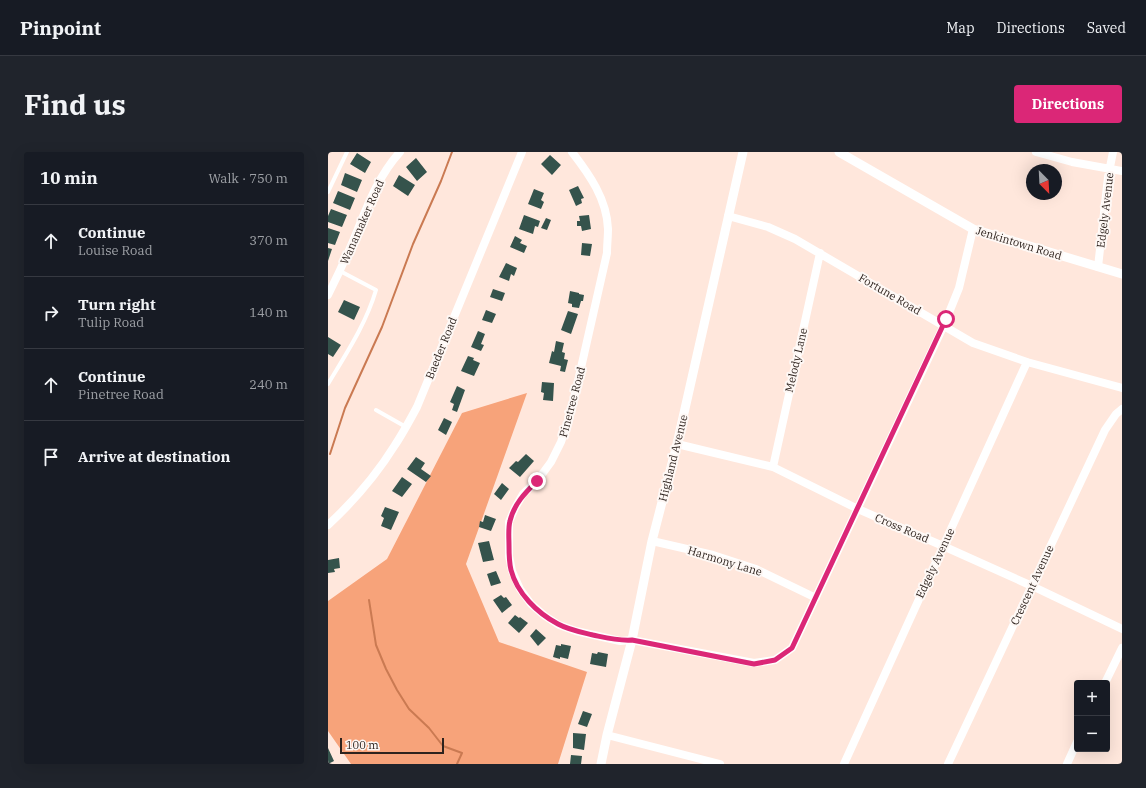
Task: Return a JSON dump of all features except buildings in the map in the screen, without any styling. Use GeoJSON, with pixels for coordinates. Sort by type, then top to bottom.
{"type":"FeatureCollection","features":[{"type":"Feature","properties":{"kind":"street","name":"Wanamaker Road"},"geometry":{"type":"LineString","coordinates":[[328,295],[340,271],[374,190],[389,165],[400,152]]}},
{"type":"Feature","properties":{"kind":"street","name":"Baeder Road"},"geometry":{"type":"LineString","coordinates":[[328,524],[346,508],[376,472],[395,445],[417,408],[522,152]]}},
{"type":"Feature","properties":{"kind":"street","name":"Pinetree Road"},"geometry":{"type":"LineString","coordinates":[[572,152],[593,181],[605,209],[608,228],[607,253],[571,412],[561,442],[551,462],[537,481],[523,494],[509,522],[509,556],[512,571],[520,589],[531,604],[545,616],[559,625],[576,631],[620,641],[632,640],[754,664],[775,660],[792,648],[816,598]]}},
{"type":"Feature","properties":{"kind":"street","name":"Highland Avenue"},"geometry":{"type":"LineString","coordinates":[[600,764],[632,640],[652,541],[677,444],[728,216],[744,152]]}},
{"type":"Feature","properties":{"kind":"street","name":"Jenkintown Road"},"geometry":{"type":"LineString","coordinates":[[839,152],[973,229],[1122,274]]}},
{"type":"Feature","properties":{"kind":"street"},"geometry":{"type":"LineString","coordinates":[[1036,152],[1072,162],[1122,171]]}},
{"type":"Feature","properties":{"kind":"street","name":"Edgely Avenue"},"geometry":{"type":"LineString","coordinates":[[1098,267],[1113,152]]}},
{"type":"Feature","properties":{"kind":"street","name":"Fortune Road"},"geometry":{"type":"LineString","coordinates":[[728,216],[768,227],[795,239],[973,342],[1027,362],[1122,388]]}},
{"type":"Feature","properties":{"kind":"street"},"geometry":{"type":"LineString","coordinates":[[816,598],[944,325],[959,288],[973,229]]}},
{"type":"Feature","properties":{"kind":"street","name":"Melody Lane"},"geometry":{"type":"LineString","coordinates":[[773,467],[820,254]]}},
{"type":"Feature","properties":{"kind":"street","name":"Edgely Avenue"},"geometry":{"type":"LineString","coordinates":[[844,764],[1027,362]]}},
{"type":"Feature","properties":{"kind":"street","name":"Crescent Avenue"},"geometry":{"type":"LineString","coordinates":[[948,764],[1105,430],[1116,414],[1122,409]]}},
{"type":"Feature","properties":{"kind":"street","name":"Cross Road"},"geometry":{"type":"LineString","coordinates":[[677,444],[773,467],[858,509],[1032,586],[1122,630]]}},
{"type":"Feature","properties":{"kind":"street","name":"Harmony Lane"},"geometry":{"type":"LineString","coordinates":[[652,541],[713,555],[756,569],[816,598]]}},
{"type":"Feature","properties":{"kind":"street"},"geometry":{"type":"LineString","coordinates":[[1106,680],[1122,648]]}},
{"type":"Feature","properties":{"kind":"street"},"geometry":{"type":"LineString","coordinates":[[607,735],[720,764]]}},
{"type":"Feature","properties":{"kind":"street"},"geometry":{"type":"LineString","coordinates":[[1066,764],[1074,748]]}},
{"type":"Feature","properties":{"kind":"lane"},"geometry":{"type":"LineString","coordinates":[[328,192],[347,152]]}},
{"type":"Feature","properties":{"kind":"lane"},"geometry":{"type":"LineString","coordinates":[[328,384],[372,306],[376,290],[340,271]]}},
{"type":"Feature","properties":{"kind":"lane"},"geometry":{"type":"LineString","coordinates":[[376,410],[406,427]]}},
{"type":"Feature","properties":{"kind":"shaded area"},"geometry":{"type":"Polygon","coordinates":[[[527,393],[466,564],[499,642],[587,672],[558,764],[351,764],[328,731],[328,601],[387,559],[462,413],[527,393]]]}},
{"type":"Feature","properties":{"kind":"waterway"},"geometry":{"type":"LineString","coordinates":[[330,454],[345,408],[382,327],[413,244],[452,152]]}},
{"type":"Feature","properties":{"kind":"waterway"},"geometry":{"type":"LineString","coordinates":[[369,600],[376,645],[397,690],[409,709],[429,728],[443,746],[462,753],[457,764]]}},
{"type":"Feature","properties":{"kind":"route"},"geometry":{"type":"LineString","coordinates":[[537,481],[523,494],[509,522],[509,556],[512,571],[520,589],[531,604],[545,616],[559,625],[576,631],[620,641],[632,640],[754,664],[775,660],[792,648],[946,319]]}}]}
